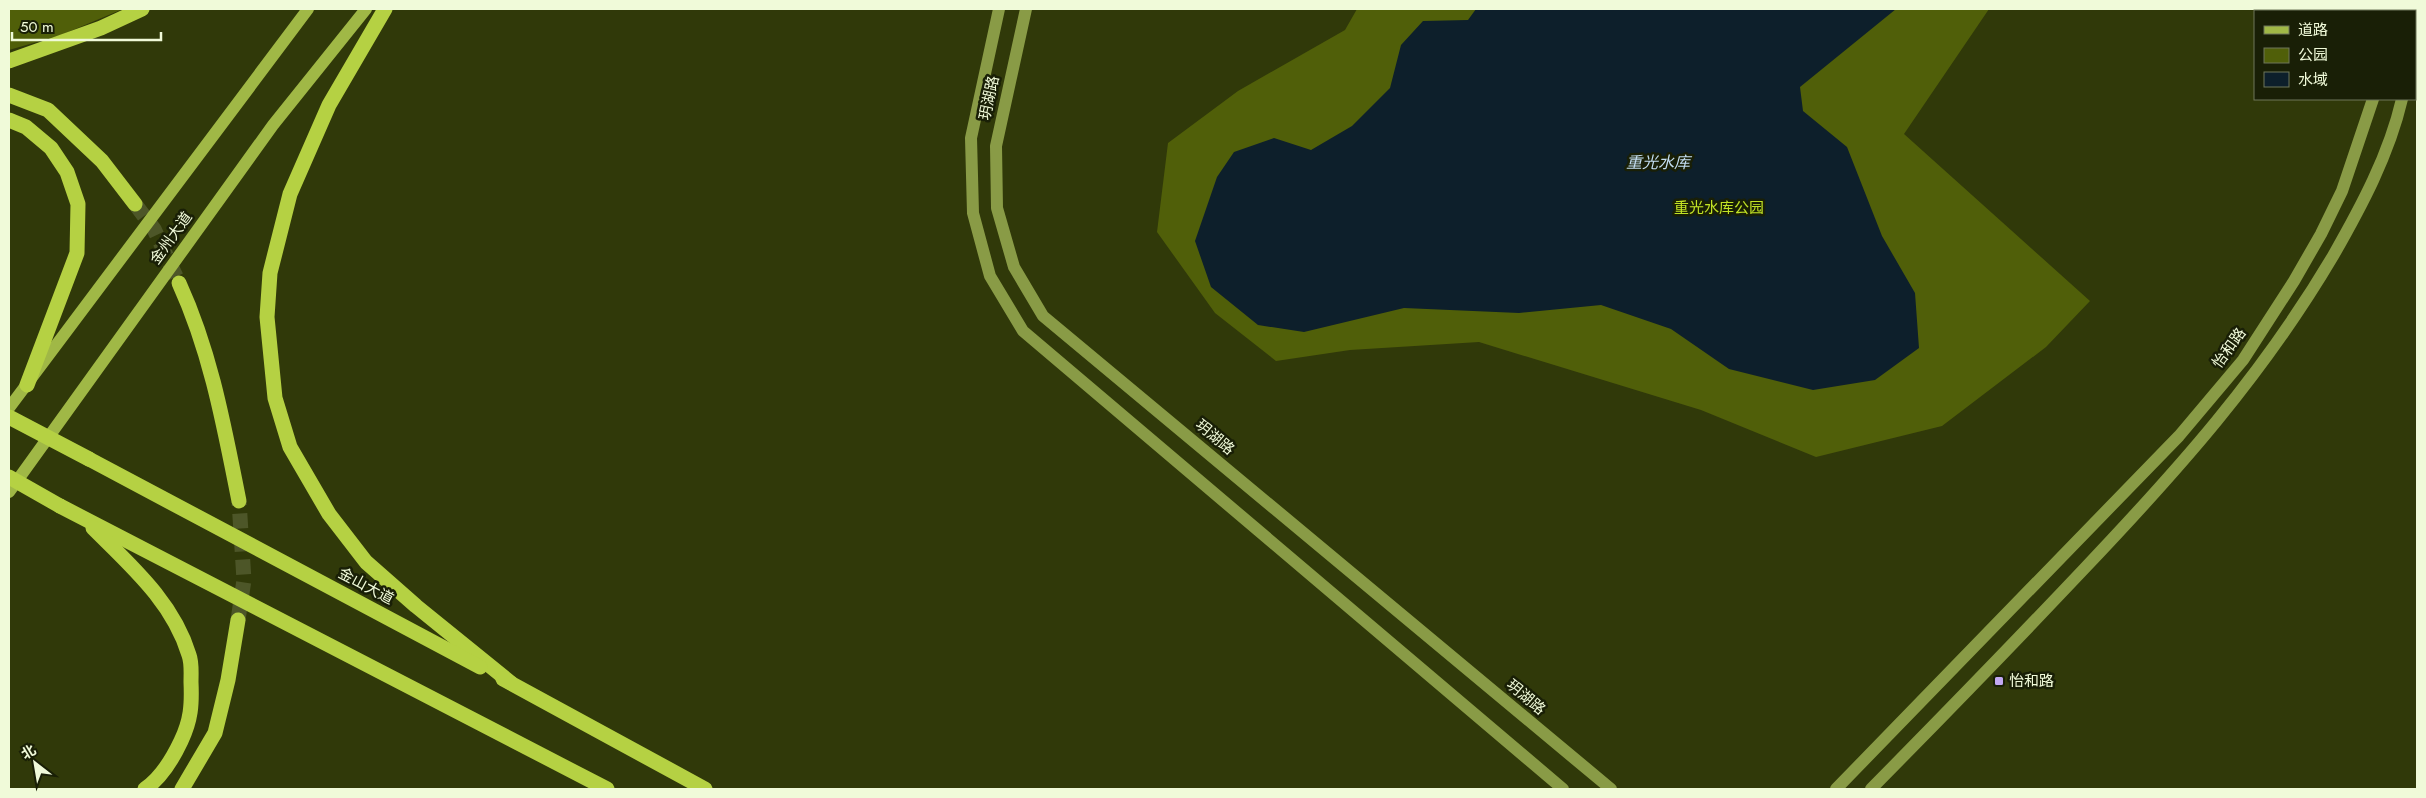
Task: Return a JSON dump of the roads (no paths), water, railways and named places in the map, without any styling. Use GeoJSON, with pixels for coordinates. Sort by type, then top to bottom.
{"type":"FeatureCollection","features":[{"type":"Feature","properties":{"kind":"highway"},"geometry":{"type":"LineString","coordinates":[[9,61],[101,28],[142,9]]}},
{"type":"Feature","properties":{"kind":"highway"},"geometry":{"type":"LineString","coordinates":[[385,9],[329,105],[290,194],[270,273],[267,317],[276,398],[290,447],[329,514],[366,562],[416,606],[510,683]]}},
{"type":"Feature","properties":{"kind":"highway"},"geometry":{"type":"LineString","coordinates":[[9,95],[48,110],[102,161],[135,204]]}},
{"type":"Feature","properties":{"kind":"highway"},"geometry":{"type":"LineString","coordinates":[[9,120],[26,127],[51,148],[67,172],[78,204],[77,253],[27,385]]}},
{"type":"Feature","properties":{"kind":"highway"},"geometry":{"type":"LineString","coordinates":[[179,283],[195,319],[216,386],[239,501]]}},
{"type":"Feature","properties":{"kind":"highway","name":"金山大道"},"geometry":{"type":"LineString","coordinates":[[9,417],[510,683],[705,789]]}},
{"type":"Feature","properties":{"kind":"highway"},"geometry":{"type":"LineString","coordinates":[[9,477],[81,517],[607,789]]}},
{"type":"Feature","properties":{"kind":"highway"},"geometry":{"type":"LineString","coordinates":[[81,517],[146,580],[175,622],[190,656],[192,696],[190,723],[174,756],[153,784],[145,789]]}},
{"type":"Feature","properties":{"kind":"highway"},"geometry":{"type":"LineString","coordinates":[[182,789],[215,733],[228,680],[238,620]]}},
{"type":"Feature","properties":{"kind":"main road","name":"金州大道"},"geometry":{"type":"LineString","coordinates":[[9,408],[223,119],[308,9]]}},
{"type":"Feature","properties":{"kind":"main road","name":"金州大道"},"geometry":{"type":"LineString","coordinates":[[9,492],[273,125],[366,9]]}},
{"type":"Feature","properties":{"kind":"main road","name":"玥湖路"},"geometry":{"type":"LineString","coordinates":[[999,9],[971,138],[973,213],[990,276],[1023,331],[1563,789]]}},
{"type":"Feature","properties":{"kind":"main road","name":"玥湖路"},"geometry":{"type":"LineString","coordinates":[[1026,9],[996,146],[997,208],[1014,267],[1043,316],[1611,789]]}},
{"type":"Feature","properties":{"kind":"main road","name":"怡和路"},"geometry":{"type":"LineString","coordinates":[[1836,789],[2179,436],[2243,360],[2294,281],[2321,234],[2342,191],[2373,100]]}},
{"type":"Feature","properties":{"kind":"main road"},"geometry":{"type":"LineString","coordinates":[[1871,789],[1993,666],[2145,505],[2237,398],[2310,294],[2364,200],[2384,155],[2402,100]]}},
{"type":"Feature","properties":{"kind":"water","name":"重光水库"},"geometry":{"type":"Polygon","coordinates":[[[1476,9],[1896,9],[1800,87],[1803,111],[1847,147],[1882,236],[1915,293],[1919,348],[1875,380],[1813,390],[1729,369],[1671,329],[1601,305],[1519,313],[1404,308],[1304,332],[1258,325],[1211,287],[1195,241],[1217,177],[1234,152],[1274,138],[1311,150],[1352,126],[1390,88],[1401,45],[1423,21],[1468,20],[1476,9]]]}},
{"type":"Feature","properties":{"kind":"tunnel"},"geometry":{"type":"LineString","coordinates":[[135,204],[154,229],[179,283]]}},
{"type":"Feature","properties":{"kind":"tunnel"},"geometry":{"type":"LineString","coordinates":[[238,620],[244,580],[239,501]]}},
{"type":"Feature","properties":{"kind":"place","name":"怡和路"},"geometry":{"type":"Point","coordinates":[1999,681]}},
{"type":"Feature","properties":{"kind":"park label","name":"重光水库公园"},"geometry":{"type":"Point","coordinates":[1719,208]}}]}
